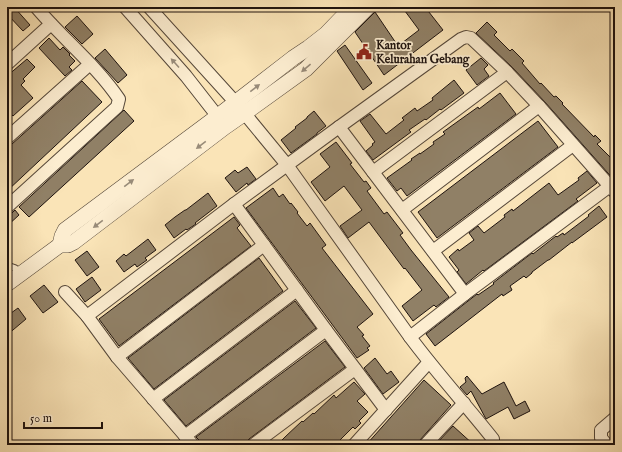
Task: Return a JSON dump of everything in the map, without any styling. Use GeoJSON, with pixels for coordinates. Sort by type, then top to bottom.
{"type":"FeatureCollection","features":[{"type":"Feature","properties":{"kind":"street"},"geometry":{"type":"LineString","coordinates":[[7,207],[117,107],[119,99],[90,64],[36,7]]}},
{"type":"Feature","properties":{"kind":"street"},"geometry":{"type":"LineString","coordinates":[[125,7],[186,76],[222,122]]}},
{"type":"Feature","properties":{"kind":"street"},"geometry":{"type":"LineString","coordinates":[[149,7],[241,108],[287,165],[410,337],[493,439],[493,445]]}},
{"type":"Feature","properties":{"kind":"street"},"geometry":{"type":"LineString","coordinates":[[7,284],[60,245],[74,242],[241,108],[306,69],[350,11],[368,7]]}},
{"type":"Feature","properties":{"kind":"street"},"geometry":{"type":"LineString","coordinates":[[7,64],[51,24]]}},
{"type":"Feature","properties":{"kind":"street"},"geometry":{"type":"LineString","coordinates":[[88,316],[234,204],[461,38],[466,37],[471,38],[507,72],[612,189],[465,294],[410,337]]}},
{"type":"Feature","properties":{"kind":"street"},"geometry":{"type":"LineString","coordinates":[[186,76],[200,63]]}},
{"type":"Feature","properties":{"kind":"street"},"geometry":{"type":"LineString","coordinates":[[7,138],[90,64]]}},
{"type":"Feature","properties":{"kind":"street"},"geometry":{"type":"LineString","coordinates":[[373,172],[507,72]]}},
{"type":"Feature","properties":{"kind":"street"},"geometry":{"type":"LineString","coordinates":[[402,210],[539,106]]}},
{"type":"Feature","properties":{"kind":"street"},"geometry":{"type":"LineString","coordinates":[[339,127],[465,294]]}},
{"type":"Feature","properties":{"kind":"street"},"geometry":{"type":"LineString","coordinates":[[433,251],[573,145]]}},
{"type":"Feature","properties":{"kind":"street"},"geometry":{"type":"LineString","coordinates":[[234,204],[386,410]]}},
{"type":"Feature","properties":{"kind":"street"},"geometry":{"type":"LineString","coordinates":[[117,357],[264,245]]}},
{"type":"Feature","properties":{"kind":"street"},"geometry":{"type":"LineString","coordinates":[[153,399],[296,290]]}},
{"type":"Feature","properties":{"kind":"street"},"geometry":{"type":"LineString","coordinates":[[65,292],[88,316],[117,357],[189,440],[326,330]]}},
{"type":"Feature","properties":{"kind":"street"},"geometry":{"type":"LineString","coordinates":[[354,445],[429,362]]}},
{"type":"Feature","properties":{"kind":"street"},"geometry":{"type":"LineString","coordinates":[[253,445],[355,369]]}},
{"type":"Feature","properties":{"kind":"street"},"geometry":{"type":"LineString","coordinates":[[425,445],[464,403]]}},
{"type":"Feature","properties":{"kind":"street"},"geometry":{"type":"LineString","coordinates":[[607,445],[601,438],[601,430],[615,418]]}},
{"type":"Feature","properties":{"kind":"lane"},"geometry":{"type":"LineString","coordinates":[[7,267],[11,266],[17,268],[21,273]]}},
{"type":"Feature","properties":{"kind":"building"},"geometry":{"type":"Polygon","coordinates":[[[7,7],[14,7],[30,25],[23,31],[7,14],[7,7]]]}},
{"type":"Feature","properties":{"kind":"building"},"geometry":{"type":"Polygon","coordinates":[[[402,7],[425,7],[443,30],[384,75],[355,32],[375,12],[398,46],[419,30],[402,7]]]}},
{"type":"Feature","properties":{"kind":"building"},"geometry":{"type":"Polygon","coordinates":[[[77,16],[93,34],[82,44],[65,27],[77,16]]]}},
{"type":"Feature","properties":{"kind":"building"},"geometry":{"type":"Polygon","coordinates":[[[487,22],[497,32],[494,35],[510,51],[512,49],[524,61],[522,63],[540,84],[541,83],[554,97],[556,96],[594,137],[595,135],[601,141],[597,144],[615,162],[615,181],[544,101],[512,67],[476,33],[487,22]]]}},
{"type":"Feature","properties":{"kind":"building"},"geometry":{"type":"Polygon","coordinates":[[[49,38],[60,50],[63,47],[75,61],[69,67],[72,70],[65,76],[39,48],[49,38]]]}},
{"type":"Feature","properties":{"kind":"building"},"geometry":{"type":"Polygon","coordinates":[[[345,45],[372,83],[363,90],[337,51],[345,45]]]}},
{"type":"Feature","properties":{"kind":"building"},"geometry":{"type":"Polygon","coordinates":[[[105,49],[127,75],[118,83],[95,58],[105,49]]]}},
{"type":"Feature","properties":{"kind":"building"},"geometry":{"type":"Polygon","coordinates":[[[481,58],[488,65],[484,69],[489,76],[477,85],[466,70],[481,58]]]}},
{"type":"Feature","properties":{"kind":"building"},"geometry":{"type":"Polygon","coordinates":[[[27,59],[35,67],[23,79],[25,81],[21,85],[33,98],[13,116],[12,115],[7,119],[7,76],[27,59]]]}},
{"type":"Feature","properties":{"kind":"building"},"geometry":{"type":"Polygon","coordinates":[[[454,80],[464,93],[441,110],[440,109],[426,120],[425,119],[409,130],[411,132],[373,160],[366,151],[375,142],[360,121],[370,114],[386,134],[404,120],[402,118],[415,108],[417,111],[433,100],[432,98],[454,80]]]}},
{"type":"Feature","properties":{"kind":"building"},"geometry":{"type":"Polygon","coordinates":[[[82,81],[102,102],[7,191],[7,145],[12,144],[82,81]]]}},
{"type":"Feature","properties":{"kind":"building"},"geometry":{"type":"Polygon","coordinates":[[[500,93],[516,114],[407,196],[401,188],[397,191],[387,178],[412,160],[411,159],[434,144],[433,142],[445,134],[443,132],[478,107],[479,109],[500,93]]]}},
{"type":"Feature","properties":{"kind":"building"},"geometry":{"type":"Polygon","coordinates":[[[124,110],[134,121],[29,217],[19,207],[124,110]]]}},
{"type":"Feature","properties":{"kind":"building"},"geometry":{"type":"Polygon","coordinates":[[[314,111],[326,126],[291,153],[281,140],[314,111]]]}},
{"type":"Feature","properties":{"kind":"building"},"geometry":{"type":"Polygon","coordinates":[[[538,121],[558,147],[437,238],[418,212],[538,121]]]}},
{"type":"Feature","properties":{"kind":"building"},"geometry":{"type":"Polygon","coordinates":[[[336,142],[352,163],[350,164],[364,182],[366,181],[371,188],[367,191],[384,214],[387,212],[403,233],[400,235],[449,297],[436,307],[434,305],[413,321],[402,306],[422,290],[405,268],[404,269],[369,222],[348,238],[340,226],[362,210],[344,186],[325,201],[311,182],[330,167],[320,154],[336,142]]]}},
{"type":"Feature","properties":{"kind":"building"},"geometry":{"type":"Polygon","coordinates":[[[247,167],[256,179],[248,185],[247,183],[236,192],[225,178],[235,170],[238,173],[247,167]]]}},
{"type":"Feature","properties":{"kind":"building"},"geometry":{"type":"Polygon","coordinates":[[[587,171],[597,183],[576,199],[578,201],[466,284],[457,272],[459,270],[449,257],[458,249],[459,251],[474,240],[469,233],[478,226],[484,233],[505,217],[504,215],[512,209],[513,211],[549,183],[558,195],[579,180],[578,178],[587,171]]]}},
{"type":"Feature","properties":{"kind":"building"},"geometry":{"type":"Polygon","coordinates":[[[273,188],[279,197],[283,194],[307,226],[310,223],[326,245],[322,248],[373,314],[357,327],[364,335],[362,336],[370,346],[367,348],[369,350],[357,358],[246,208],[273,188]]]}},
{"type":"Feature","properties":{"kind":"building"},"geometry":{"type":"Polygon","coordinates":[[[208,193],[217,206],[195,223],[196,224],[174,238],[165,225],[208,193]]]}},
{"type":"Feature","properties":{"kind":"building"},"geometry":{"type":"Polygon","coordinates":[[[599,206],[607,217],[526,278],[524,276],[510,286],[512,290],[503,296],[502,294],[435,346],[426,334],[477,294],[478,295],[494,284],[493,283],[532,253],[533,254],[556,236],[557,237],[563,233],[564,235],[589,216],[588,215],[599,206]]]}},
{"type":"Feature","properties":{"kind":"building"},"geometry":{"type":"Polygon","coordinates":[[[15,210],[19,215],[7,226],[7,214],[12,213],[15,210]]]}},
{"type":"Feature","properties":{"kind":"building"},"geometry":{"type":"Polygon","coordinates":[[[234,217],[240,225],[237,228],[251,246],[119,346],[99,319],[234,217]]]}},
{"type":"Feature","properties":{"kind":"building"},"geometry":{"type":"Polygon","coordinates":[[[148,239],[156,250],[145,258],[147,260],[137,267],[135,264],[124,272],[116,261],[124,254],[126,256],[148,239]]]}},
{"type":"Feature","properties":{"kind":"building"},"geometry":{"type":"Polygon","coordinates":[[[87,251],[99,267],[87,276],[75,260],[87,251]]]}},
{"type":"Feature","properties":{"kind":"building"},"geometry":{"type":"Polygon","coordinates":[[[259,258],[283,291],[154,389],[128,358],[259,258]]]}},
{"type":"Feature","properties":{"kind":"building"},"geometry":{"type":"Polygon","coordinates":[[[92,277],[101,290],[85,302],[76,289],[92,277]]]}},
{"type":"Feature","properties":{"kind":"building"},"geometry":{"type":"Polygon","coordinates":[[[44,285],[58,302],[43,313],[30,296],[44,285]]]}},
{"type":"Feature","properties":{"kind":"building"},"geometry":{"type":"Polygon","coordinates":[[[295,301],[316,328],[186,426],[164,400],[295,301]]]}},
{"type":"Feature","properties":{"kind":"building"},"geometry":{"type":"Polygon","coordinates":[[[18,308],[26,319],[7,335],[7,316],[18,308]]]}},
{"type":"Feature","properties":{"kind":"building"},"geometry":{"type":"Polygon","coordinates":[[[325,341],[345,367],[243,445],[200,445],[199,440],[196,437],[325,341]]]}},
{"type":"Feature","properties":{"kind":"building"},"geometry":{"type":"Polygon","coordinates":[[[375,358],[387,374],[391,371],[399,382],[383,394],[364,368],[375,358]]]}},
{"type":"Feature","properties":{"kind":"building"},"geometry":{"type":"Polygon","coordinates":[[[467,376],[482,394],[504,382],[516,406],[525,401],[530,411],[514,419],[508,407],[486,419],[471,391],[467,395],[460,387],[466,382],[465,378],[467,376]]]}},
{"type":"Feature","properties":{"kind":"building"},"geometry":{"type":"Polygon","coordinates":[[[424,380],[451,405],[420,440],[418,445],[366,445],[424,380]]]}},
{"type":"Feature","properties":{"kind":"building"},"geometry":{"type":"Polygon","coordinates":[[[354,382],[365,394],[357,401],[368,412],[359,421],[361,423],[355,429],[353,427],[335,445],[277,445],[302,421],[303,422],[313,413],[314,414],[334,395],[336,398],[354,382]]]}},
{"type":"Feature","properties":{"kind":"building"},"geometry":{"type":"Polygon","coordinates":[[[453,426],[474,445],[435,445],[453,426]]]}},
{"type":"Feature","properties":{"kind":"place","name":"Kantor Kelurahan Gebang"},"geometry":{"type":"Point","coordinates":[364,52]}}]}
